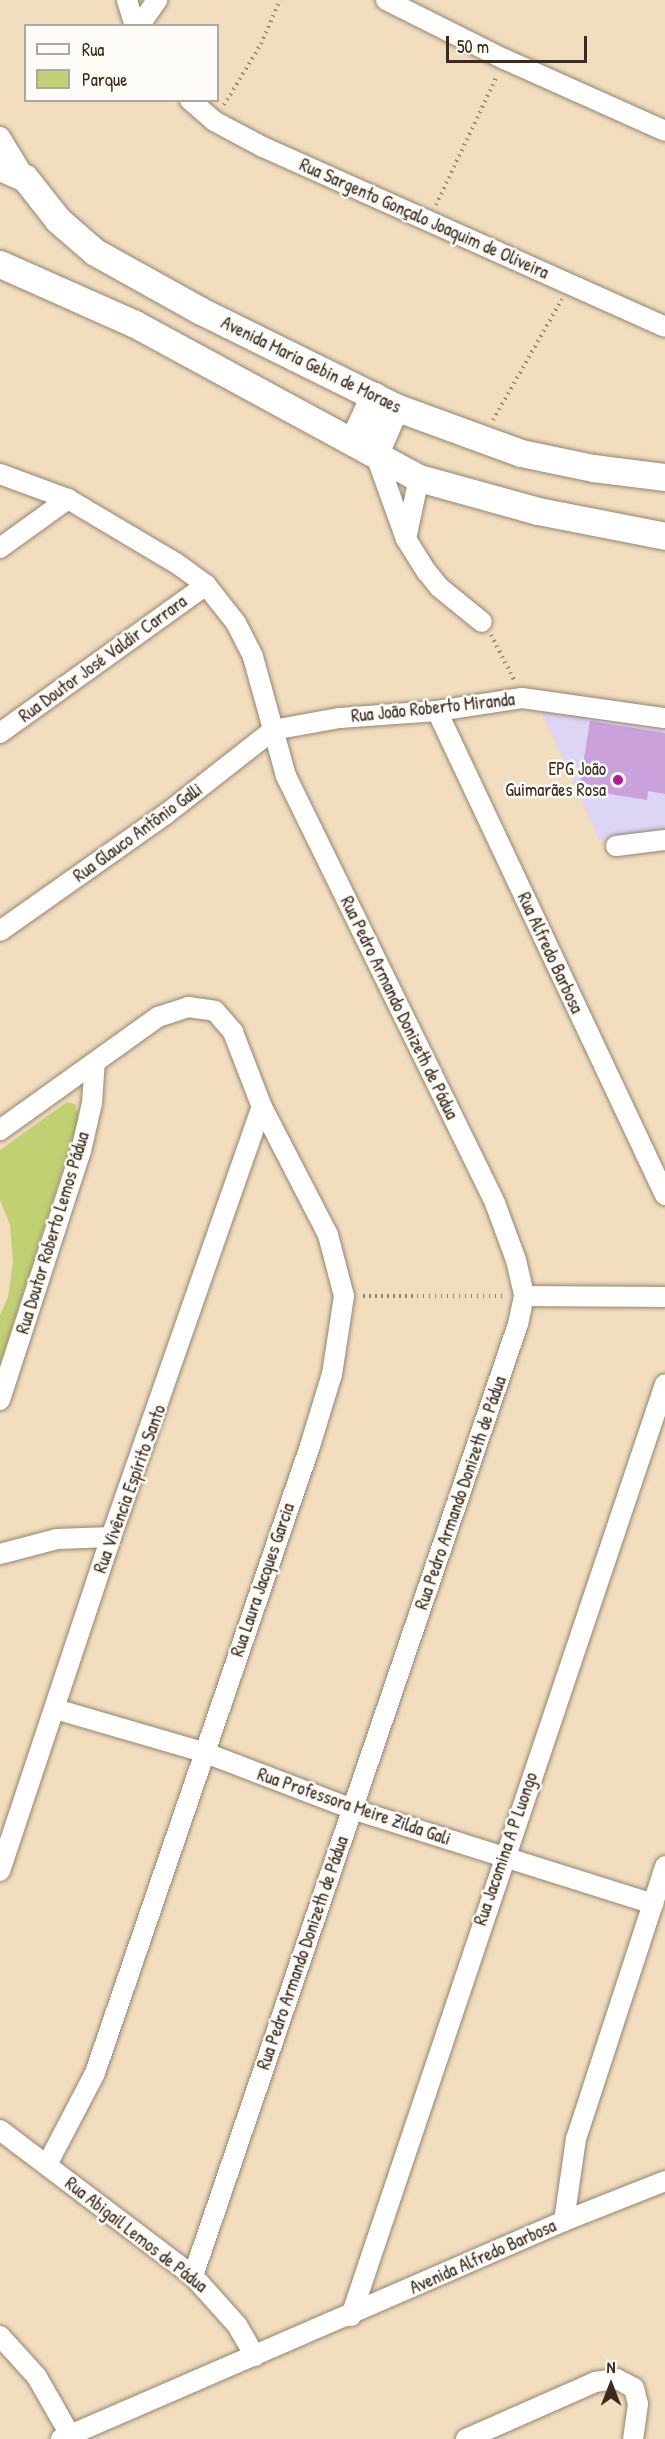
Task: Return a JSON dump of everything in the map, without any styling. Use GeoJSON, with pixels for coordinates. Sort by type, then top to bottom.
{"type":"FeatureCollection","features":[{"type":"Feature","properties":{"kind":"main road","name":"Avenida Maria Gebin de Moraes"},"geometry":{"type":"LineString","coordinates":[[0,167],[25,178],[58,220],[95,252],[201,311],[385,401],[481,441],[592,468],[665,477]]}},
{"type":"Feature","properties":{"kind":"main road"},"geometry":{"type":"LineString","coordinates":[[0,264],[135,324],[420,478],[538,511],[665,536]]}},
{"type":"Feature","properties":{"kind":"main road"},"geometry":{"type":"LineString","coordinates":[[364,447],[385,401]]}},
{"type":"Feature","properties":{"kind":"street"},"geometry":{"type":"LineString","coordinates":[[127,0],[136,24]]}},
{"type":"Feature","properties":{"kind":"street"},"geometry":{"type":"LineString","coordinates":[[139,24],[157,0]]}},
{"type":"Feature","properties":{"kind":"street"},"geometry":{"type":"LineString","coordinates":[[386,0],[504,59],[665,131]]}},
{"type":"Feature","properties":{"kind":"street","name":"Rua Sargento Gonçalo Joaquim de Oliveira"},"geometry":{"type":"LineString","coordinates":[[192,102],[214,121],[263,147],[665,327]]}},
{"type":"Feature","properties":{"kind":"street"},"geometry":{"type":"LineString","coordinates":[[0,137],[25,178]]}},
{"type":"Feature","properties":{"kind":"street"},"geometry":{"type":"LineString","coordinates":[[364,447],[406,539],[439,587],[482,622]]}},
{"type":"Feature","properties":{"kind":"street"},"geometry":{"type":"LineString","coordinates":[[0,474],[68,499],[105,518],[206,585],[236,622],[252,657],[273,730]]}},
{"type":"Feature","properties":{"kind":"street"},"geometry":{"type":"LineString","coordinates":[[406,539],[420,478]]}},
{"type":"Feature","properties":{"kind":"street"},"geometry":{"type":"LineString","coordinates":[[0,548],[68,499]]}},
{"type":"Feature","properties":{"kind":"street","name":"Rua Doutor José Valdir Carrara"},"geometry":{"type":"LineString","coordinates":[[0,733],[206,585]]}},
{"type":"Feature","properties":{"kind":"street","name":"Rua João Roberto Miranda"},"geometry":{"type":"LineString","coordinates":[[273,730],[340,718],[437,711],[522,698],[665,718]]}},
{"type":"Feature","properties":{"kind":"street","name":"Rua Alfredo Barbosa"},"geometry":{"type":"LineString","coordinates":[[437,711],[665,1195]]}},
{"type":"Feature","properties":{"kind":"street","name":"Rua Glauco Antônio Galli"},"geometry":{"type":"LineString","coordinates":[[0,931],[166,814],[273,730]]}},
{"type":"Feature","properties":{"kind":"street","name":"Rua Pedro Armando Donizeth de Pádua"},"geometry":{"type":"LineString","coordinates":[[193,2276],[515,1335],[524,1296],[516,1260],[495,1203],[307,824],[286,776],[273,730]]}},
{"type":"Feature","properties":{"kind":"street"},"geometry":{"type":"LineString","coordinates":[[616,846],[665,840]]}},
{"type":"Feature","properties":{"kind":"street","name":"Rua Laura Jacques Garcia"},"geometry":{"type":"LineString","coordinates":[[47,2165],[95,2073],[202,1752],[310,1446],[332,1374],[344,1296],[328,1235],[262,1107],[233,1032],[215,1011],[203,1007],[172,1010],[95,1064]]}},
{"type":"Feature","properties":{"kind":"street"},"geometry":{"type":"LineString","coordinates":[[0,1130],[95,1064]]}},
{"type":"Feature","properties":{"kind":"street","name":"Rua Doutor Roberto Lemos Pádua"},"geometry":{"type":"LineString","coordinates":[[0,1400],[81,1151],[92,1103],[95,1064]]}},
{"type":"Feature","properties":{"kind":"street","name":"Rua Vivência Espírito Santo"},"geometry":{"type":"LineString","coordinates":[[0,1871],[111,1537],[262,1107]]}},
{"type":"Feature","properties":{"kind":"street"},"geometry":{"type":"LineString","coordinates":[[524,1296],[664,1296]]}},
{"type":"Feature","properties":{"kind":"street","name":"Rua Jacomina A P Luongo"},"geometry":{"type":"LineString","coordinates":[[351,2316],[503,1858],[665,1384]]}},
{"type":"Feature","properties":{"kind":"street"},"geometry":{"type":"LineString","coordinates":[[0,1554],[57,1539],[111,1537]]}},
{"type":"Feature","properties":{"kind":"street","name":"Rua Professora Meire Zilda Gali"},"geometry":{"type":"LineString","coordinates":[[55,1709],[202,1752],[352,1809],[653,1904]]}},
{"type":"Feature","properties":{"kind":"street","name":"Avenida Alfredo Barbosa"},"geometry":{"type":"LineString","coordinates":[[65,2436],[351,2316],[564,2221],[576,2139],[665,1866]]}},
{"type":"Feature","properties":{"kind":"street","name":"Rua Abigail Lemos de Pádua"},"geometry":{"type":"LineString","coordinates":[[0,2130],[193,2276],[237,2325],[255,2356]]}},
{"type":"Feature","properties":{"kind":"street"},"geometry":{"type":"LineString","coordinates":[[564,2221],[665,2181]]}},
{"type":"Feature","properties":{"kind":"street"},"geometry":{"type":"LineString","coordinates":[[0,2336],[37,2377],[65,2436]]}},
{"type":"Feature","properties":{"kind":"street"},"geometry":{"type":"LineString","coordinates":[[466,2439],[595,2382],[617,2379],[634,2388],[638,2404],[633,2439]]}},
{"type":"Feature","properties":{"kind":"path"},"geometry":{"type":"LineString","coordinates":[[214,121],[261,44],[280,0]]}},
{"type":"Feature","properties":{"kind":"path"},"geometry":{"type":"LineString","coordinates":[[428,221],[467,147],[504,59]]}},
{"type":"Feature","properties":{"kind":"path"},"geometry":{"type":"LineString","coordinates":[[481,441],[571,284]]}},
{"type":"Feature","properties":{"kind":"path"},"geometry":{"type":"LineString","coordinates":[[482,622],[522,698]]}},
{"type":"Feature","properties":{"kind":"path"},"geometry":{"type":"LineString","coordinates":[[344,1296],[524,1296]]}},
{"type":"Feature","properties":{"kind":"shaded area","name":"EPG João Guimarães Rosa"},"geometry":{"type":"Polygon","coordinates":[[[541,710],[665,729],[665,830],[599,840],[541,710]]]}},
{"type":"Feature","properties":{"kind":"green space"},"geometry":{"type":"Polygon","coordinates":[[[67,1102],[75,1104],[79,1118],[0,1364],[0,1315],[8,1297],[13,1262],[10,1225],[0,1200],[0,1150],[67,1102]]]}},
{"type":"Feature","properties":{"kind":"building"},"geometry":{"type":"Polygon","coordinates":[[[590,721],[665,733],[665,794],[648,791],[647,800],[579,789],[590,721]]]}},
{"type":"Feature","properties":{"kind":"place","name":"EPG João Guimarães Rosa"},"geometry":{"type":"Point","coordinates":[618,780]}}]}
